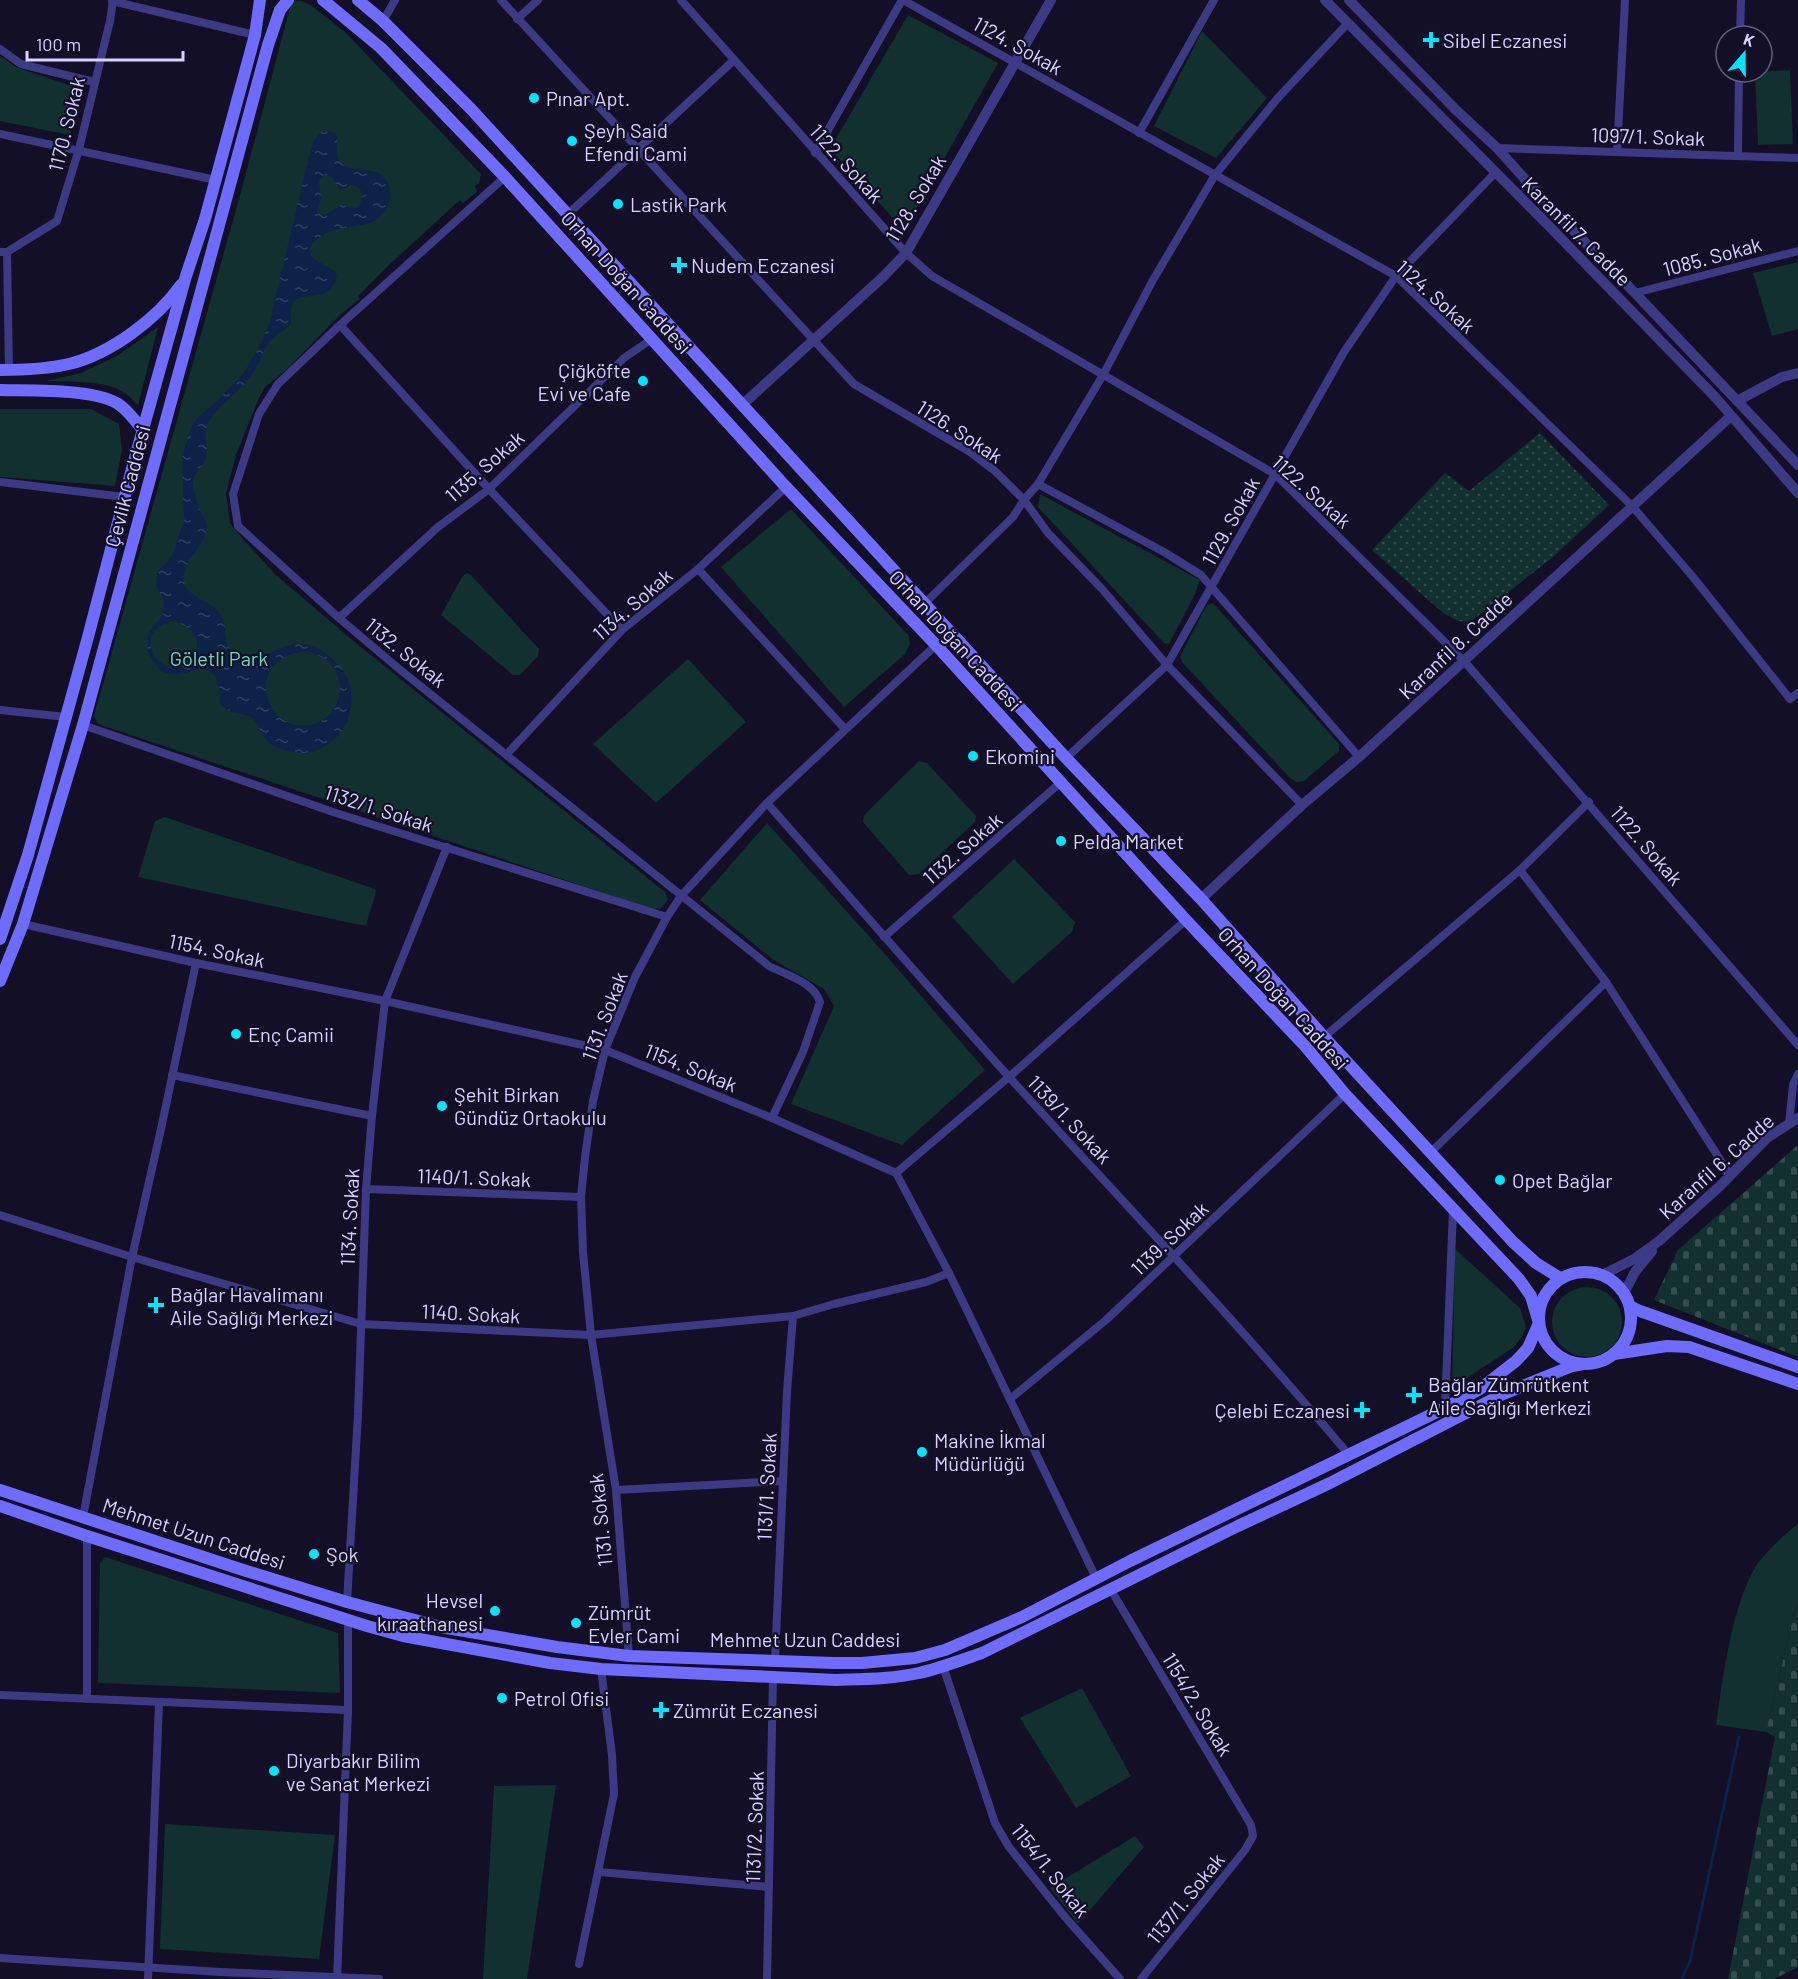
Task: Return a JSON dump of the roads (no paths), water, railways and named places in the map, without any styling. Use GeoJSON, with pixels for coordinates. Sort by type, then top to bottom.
{"type":"FeatureCollection","features":[{"type":"Feature","properties":{"kind":"main road","name":"Çevlik Caddesi"},"geometry":{"type":"LineString","coordinates":[[0,939],[4,918],[28,855],[124,497],[186,276],[216,180],[255,35],[260,0]]}},
{"type":"Feature","properties":{"kind":"main road","name":"Çevlik Caddesi"},"geometry":{"type":"LineString","coordinates":[[0,981],[23,924],[83,725],[265,57],[280,10],[288,0]]}},
{"type":"Feature","properties":{"kind":"main road","name":"Orhan Doğan Caddesi"},"geometry":{"type":"LineString","coordinates":[[323,0],[381,48],[505,177],[786,487],[936,645],[1186,920],[1305,1046],[1345,1094],[1519,1279],[1531,1296],[1539,1323]]}},
{"type":"Feature","properties":{"kind":"main road"},"geometry":{"type":"LineString","coordinates":[[358,0],[383,21],[471,109],[1066,758],[1201,899],[1324,1037],[1513,1242],[1536,1263],[1560,1278]]}},
{"type":"Feature","properties":{"kind":"main road"},"geometry":{"type":"LineString","coordinates":[[5,370],[39,369],[71,364],[101,351],[147,322],[168,302],[186,276]]}},
{"type":"Feature","properties":{"kind":"main road"},"geometry":{"type":"LineString","coordinates":[[0,390],[107,397],[121,406],[143,430]]}},
{"type":"Feature","properties":{"kind":"main road"},"geometry":{"type":"LineString","coordinates":[[1583,1364],[1570,1362],[1558,1356],[1542,1335],[1539,1323],[1539,1310],[1550,1286],[1560,1278],[1574,1272],[1588,1271],[1602,1275],[1615,1282],[1624,1293],[1630,1306],[1629,1332],[1623,1344],[1614,1354]]}},
{"type":"Feature","properties":{"kind":"main road"},"geometry":{"type":"LineString","coordinates":[[1630,1306],[1798,1367]]}},
{"type":"Feature","properties":{"kind":"main road","name":"Mehmet Uzun Caddesi"},"geometry":{"type":"LineString","coordinates":[[0,1490],[240,1569],[347,1602],[441,1627],[557,1647],[629,1656],[862,1663],[915,1658],[945,1650],[1022,1617],[1096,1578],[1445,1408],[1480,1389],[1516,1361],[1528,1348],[1539,1323]]}},
{"type":"Feature","properties":{"kind":"main road"},"geometry":{"type":"LineString","coordinates":[[0,1506],[402,1636],[550,1663],[601,1669],[836,1680],[874,1678],[917,1673],[982,1653],[1238,1526],[1330,1484],[1501,1395],[1572,1366],[1594,1363],[1614,1354],[1667,1346],[1689,1347],[1798,1384]]}},
{"type":"Feature","properties":{"kind":"street"},"geometry":{"type":"LineString","coordinates":[[113,0],[255,35]]}},
{"type":"Feature","properties":{"kind":"street","name":"1170. Sokak"},"geometry":{"type":"LineString","coordinates":[[4,252],[57,221],[79,149],[113,0]]}},
{"type":"Feature","properties":{"kind":"street"},"geometry":{"type":"LineString","coordinates":[[383,21],[395,0]]}},
{"type":"Feature","properties":{"kind":"street","name":"1126. Sokak"},"geometry":{"type":"LineString","coordinates":[[501,0],[854,384],[970,452],[995,471],[1024,500],[1048,533],[1102,589],[1167,665],[1302,805]]}},
{"type":"Feature","properties":{"kind":"street"},"geometry":{"type":"LineString","coordinates":[[517,19],[538,0]]}},
{"type":"Feature","properties":{"kind":"street","name":"1122. Sokak"},"geometry":{"type":"LineString","coordinates":[[681,0],[815,153],[906,253],[932,276],[1275,474],[1464,662],[1589,802],[1798,1045]]}},
{"type":"Feature","properties":{"kind":"street"},"geometry":{"type":"LineString","coordinates":[[815,153],[903,0]]}},
{"type":"Feature","properties":{"kind":"street","name":"1124. Sokak"},"geometry":{"type":"LineString","coordinates":[[903,0],[1396,276],[1632,506],[1693,577],[1790,699],[1798,693]]}},
{"type":"Feature","properties":{"kind":"street","name":"1128. Sokak"},"geometry":{"type":"LineString","coordinates":[[742,405],[883,277],[906,253],[1051,0]]}},
{"type":"Feature","properties":{"kind":"street"},"geometry":{"type":"LineString","coordinates":[[1139,133],[1214,0]]}},
{"type":"Feature","properties":{"kind":"street","name":"Karanfil 7. Cadde"},"geometry":{"type":"LineString","coordinates":[[1325,0],[1556,233],[1731,416],[1798,493]]}},
{"type":"Feature","properties":{"kind":"street","name":"Karanfil 7. Cadde"},"geometry":{"type":"LineString","coordinates":[[1349,0],[1455,109],[1497,148],[1550,207],[1798,465]]}},
{"type":"Feature","properties":{"kind":"street"},"geometry":{"type":"LineString","coordinates":[[1617,152],[1624,0]]}},
{"type":"Feature","properties":{"kind":"street"},"geometry":{"type":"LineString","coordinates":[[1740,24],[1741,0]]}},
{"type":"Feature","properties":{"kind":"street"},"geometry":{"type":"LineString","coordinates":[[924,604],[1013,517],[1038,484],[1103,375],[1153,280],[1215,175],[1277,99],[1347,24]]}},
{"type":"Feature","properties":{"kind":"street"},"geometry":{"type":"LineString","coordinates":[[0,49],[21,64],[94,82]]}},
{"type":"Feature","properties":{"kind":"street"},"geometry":{"type":"LineString","coordinates":[[567,215],[734,60]]}},
{"type":"Feature","properties":{"kind":"street"},"geometry":{"type":"LineString","coordinates":[[1738,156],[1739,84]]}},
{"type":"Feature","properties":{"kind":"street"},"geometry":{"type":"LineString","coordinates":[[0,134],[216,180]]}},
{"type":"Feature","properties":{"kind":"street","name":"1097/1. Sokak"},"geometry":{"type":"LineString","coordinates":[[1497,148],[1798,158]]}},
{"type":"Feature","properties":{"kind":"street","name":"1129. Sokak"},"geometry":{"type":"LineString","coordinates":[[1066,758],[1167,665],[1344,352],[1396,276],[1495,173]]}},
{"type":"Feature","properties":{"kind":"street","name":"1132. Sokak"},"geometry":{"type":"LineString","coordinates":[[505,177],[340,325],[278,384],[259,414],[233,494],[238,526],[398,668],[681,896],[769,966],[809,986],[820,1002],[803,1052],[772,1118]]}},
{"type":"Feature","properties":{"kind":"street","name":"1085. Sokak"},"geometry":{"type":"LineString","coordinates":[[1635,293],[1798,250]]}},
{"type":"Feature","properties":{"kind":"street"},"geometry":{"type":"LineString","coordinates":[[4,252],[5,370]]}},
{"type":"Feature","properties":{"kind":"street"},"geometry":{"type":"LineString","coordinates":[[340,325],[489,489],[622,630]]}},
{"type":"Feature","properties":{"kind":"street","name":"1135. Sokak"},"geometry":{"type":"LineString","coordinates":[[339,618],[438,527],[489,489],[624,358],[652,339]]}},
{"type":"Feature","properties":{"kind":"street"},"geometry":{"type":"LineString","coordinates":[[1737,401],[1782,377],[1798,373]]}},
{"type":"Feature","properties":{"kind":"street","name":"Karanfil 8. Cadde"},"geometry":{"type":"LineString","coordinates":[[1201,899],[1302,805],[1359,758],[1731,416]]}},
{"type":"Feature","properties":{"kind":"street"},"geometry":{"type":"LineString","coordinates":[[0,482],[124,497]]}},
{"type":"Feature","properties":{"kind":"street"},"geometry":{"type":"LineString","coordinates":[[1038,484],[1164,552],[1201,575],[1359,758]]}},
{"type":"Feature","properties":{"kind":"street","name":"1134. Sokak"},"geometry":{"type":"LineString","coordinates":[[507,754],[622,630],[698,569],[786,487]]}},
{"type":"Feature","properties":{"kind":"street"},"geometry":{"type":"LineString","coordinates":[[698,569],[845,729]]}},
{"type":"Feature","properties":{"kind":"street","name":"1131. Sokak"},"geometry":{"type":"LineString","coordinates":[[629,1656],[616,1490],[591,1335],[581,1197],[592,1101],[605,1050],[635,977],[667,917],[681,896],[767,803],[936,645]]}},
{"type":"Feature","properties":{"kind":"street"},"geometry":{"type":"LineString","coordinates":[[0,710],[66,717]]}},
{"type":"Feature","properties":{"kind":"street","name":"1132/1. Sokak"},"geometry":{"type":"LineString","coordinates":[[83,725],[336,813],[667,917]]}},
{"type":"Feature","properties":{"kind":"street","name":"1132. Sokak"},"geometry":{"type":"LineString","coordinates":[[884,937],[1060,783]]}},
{"type":"Feature","properties":{"kind":"street"},"geometry":{"type":"LineString","coordinates":[[1324,1037],[1520,870],[1589,802]]}},
{"type":"Feature","properties":{"kind":"street","name":"1139/1. Sokak"},"geometry":{"type":"LineString","coordinates":[[767,803],[1009,1077],[1174,1255],[1349,1455]]}},
{"type":"Feature","properties":{"kind":"street","name":"1134. Sokak"},"geometry":{"type":"LineString","coordinates":[[347,1602],[358,1414],[366,1190],[385,1000],[447,847]]}},
{"type":"Feature","properties":{"kind":"street"},"geometry":{"type":"LineString","coordinates":[[1520,870],[1606,982],[1730,1176]]}},
{"type":"Feature","properties":{"kind":"street"},"geometry":{"type":"LineString","coordinates":[[1096,1578],[949,1273],[896,1173],[1009,1077],[1186,920]]}},
{"type":"Feature","properties":{"kind":"street","name":"1154. Sokak"},"geometry":{"type":"LineString","coordinates":[[23,924],[196,963],[385,1000],[605,1050],[772,1118],[896,1173]]}},
{"type":"Feature","properties":{"kind":"street"},"geometry":{"type":"LineString","coordinates":[[83,1517],[132,1257],[196,963]]}},
{"type":"Feature","properties":{"kind":"street"},"geometry":{"type":"LineString","coordinates":[[1430,1153],[1606,982]]}},
{"type":"Feature","properties":{"kind":"street"},"geometry":{"type":"LineString","coordinates":[[1794,1121],[1793,1085],[1798,1074]]}},
{"type":"Feature","properties":{"kind":"street"},"geometry":{"type":"LineString","coordinates":[[172,1075],[372,1116]]}},
{"type":"Feature","properties":{"kind":"street","name":"1139. Sokak"},"geometry":{"type":"LineString","coordinates":[[1010,1399],[1106,1320],[1345,1094]]}},
{"type":"Feature","properties":{"kind":"street","name":"Karanfil 6. Cadde"},"geometry":{"type":"LineString","coordinates":[[1659,1241],[1730,1176],[1767,1138],[1794,1121]]}},
{"type":"Feature","properties":{"kind":"street","name":"1140/1. Sokak"},"geometry":{"type":"LineString","coordinates":[[366,1190],[581,1197]]}},
{"type":"Feature","properties":{"kind":"street"},"geometry":{"type":"LineString","coordinates":[[1445,1408],[1453,1210]]}},
{"type":"Feature","properties":{"kind":"street","name":"1140. Sokak"},"geometry":{"type":"LineString","coordinates":[[0,1215],[132,1257],[361,1324],[591,1335],[793,1316],[926,1282],[949,1273]]}},
{"type":"Feature","properties":{"kind":"street"},"geometry":{"type":"LineString","coordinates":[[1602,1275],[1634,1259],[1659,1241]]}},
{"type":"Feature","properties":{"kind":"street"},"geometry":{"type":"LineString","coordinates":[[1624,1293],[1635,1272],[1659,1241]]}},
{"type":"Feature","properties":{"kind":"street","name":"1131/1. Sokak"},"geometry":{"type":"LineString","coordinates":[[775,1660],[793,1316]]}},
{"type":"Feature","properties":{"kind":"street"},"geometry":{"type":"LineString","coordinates":[[616,1490],[783,1480]]}},
{"type":"Feature","properties":{"kind":"street"},"geometry":{"type":"LineString","coordinates":[[87,1536],[87,1699]]}},
{"type":"Feature","properties":{"kind":"street","name":"1154/2. Sokak"},"geometry":{"type":"LineString","coordinates":[[1111,1590],[1251,1825],[1252,1836]]}},
{"type":"Feature","properties":{"kind":"street"},"geometry":{"type":"LineString","coordinates":[[337,1978],[348,1710],[348,1620]]}},
{"type":"Feature","properties":{"kind":"street","name":"1154/1. Sokak"},"geometry":{"type":"LineString","coordinates":[[943,1666],[995,1823],[1009,1847],[1065,1917],[1120,1979]]}},
{"type":"Feature","properties":{"kind":"street"},"geometry":{"type":"LineString","coordinates":[[579,1964],[614,1794],[612,1755],[601,1669]]}},
{"type":"Feature","properties":{"kind":"street","name":"1131/2. Sokak"},"geometry":{"type":"LineString","coordinates":[[767,1979],[773,1676]]}},
{"type":"Feature","properties":{"kind":"street"},"geometry":{"type":"LineString","coordinates":[[0,1695],[348,1710]]}},
{"type":"Feature","properties":{"kind":"street"},"geometry":{"type":"LineString","coordinates":[[148,1979],[159,1703]]}},
{"type":"Feature","properties":{"kind":"street","name":"1137/1. Sokak"},"geometry":{"type":"LineString","coordinates":[[1142,1979],[1245,1850],[1252,1836]]}},
{"type":"Feature","properties":{"kind":"street"},"geometry":{"type":"LineString","coordinates":[[599,1872],[769,1887]]}},
{"type":"Feature","properties":{"kind":"street"},"geometry":{"type":"LineString","coordinates":[[0,1958],[220,1972],[379,1979]]}},
{"type":"Feature","properties":{"kind":"water"},"geometry":{"type":"Polygon","coordinates":[[[322,131],[336,134],[337,154],[341,163],[345,167],[374,171],[383,175],[389,188],[389,202],[384,213],[377,219],[359,226],[328,232],[312,244],[310,253],[312,257],[331,268],[337,276],[333,286],[328,292],[296,300],[291,307],[291,324],[269,342],[253,373],[211,418],[206,429],[206,456],[194,476],[193,483],[197,504],[207,524],[206,533],[188,562],[184,575],[184,582],[191,593],[219,612],[229,647],[237,656],[247,659],[292,645],[304,644],[317,647],[330,657],[345,674],[351,687],[352,698],[345,726],[328,745],[321,749],[297,753],[272,745],[251,717],[231,712],[220,704],[216,677],[209,671],[203,669],[173,675],[158,668],[150,656],[147,642],[151,629],[164,613],[163,597],[157,589],[158,571],[172,556],[184,521],[182,458],[190,430],[197,418],[245,371],[261,343],[269,324],[313,141],[322,131]],[[324,175],[319,181],[321,199],[318,214],[328,214],[341,205],[356,208],[359,206],[363,195],[359,188],[352,185],[340,190],[332,177],[324,175]],[[172,621],[158,627],[152,637],[151,647],[156,657],[163,664],[173,668],[183,666],[196,651],[197,644],[193,633],[178,622],[172,621]],[[306,651],[285,657],[271,670],[267,678],[267,697],[274,711],[282,719],[289,723],[306,726],[321,721],[332,712],[338,699],[340,685],[336,671],[325,659],[306,651]]]}},
{"type":"Feature","properties":{"kind":"waterway"},"geometry":{"type":"LineString","coordinates":[[1682,1979],[1690,1961],[1739,1737]]}},
{"type":"Feature","properties":{"kind":"place","name":"Sibel Eczanesi"},"geometry":{"type":"Point","coordinates":[1431,40]}},
{"type":"Feature","properties":{"kind":"place","name":"Pınar Apt."},"geometry":{"type":"Point","coordinates":[534,98]}},
{"type":"Feature","properties":{"kind":"place","name":"Şeyh Said Efendi Cami"},"geometry":{"type":"Point","coordinates":[572,141]}},
{"type":"Feature","properties":{"kind":"place","name":"Lastik Park"},"geometry":{"type":"Point","coordinates":[618,204]}},
{"type":"Feature","properties":{"kind":"place","name":"Nudem Eczanesi"},"geometry":{"type":"Point","coordinates":[679,265]}},
{"type":"Feature","properties":{"kind":"place","name":"Çiğköfte Evi ve Cafe"},"geometry":{"type":"Point","coordinates":[643,381]}},
{"type":"Feature","properties":{"kind":"place","name":"Ekomini"},"geometry":{"type":"Point","coordinates":[973,756]}},
{"type":"Feature","properties":{"kind":"place","name":"Pelda Market"},"geometry":{"type":"Point","coordinates":[1061,841]}},
{"type":"Feature","properties":{"kind":"place","name":"Enç Camii"},"geometry":{"type":"Point","coordinates":[236,1034]}},
{"type":"Feature","properties":{"kind":"place","name":"Şehit Birkan Gündüz Ortaokulu"},"geometry":{"type":"Point","coordinates":[442,1106]}},
{"type":"Feature","properties":{"kind":"place","name":"Opet Bağlar"},"geometry":{"type":"Point","coordinates":[1500,1180]}},
{"type":"Feature","properties":{"kind":"place","name":"Bağlar Havalimanı Aile Sağlığı Merkezi"},"geometry":{"type":"Point","coordinates":[156,1305]}},
{"type":"Feature","properties":{"kind":"place","name":"Bağlar Zümrütkent Aile Sağlığı Merkezi"},"geometry":{"type":"Point","coordinates":[1414,1395]}},
{"type":"Feature","properties":{"kind":"place","name":"Çelebi Eczanesi"},"geometry":{"type":"Point","coordinates":[1362,1410]}},
{"type":"Feature","properties":{"kind":"place","name":"Makine İkmal Müdürlüğü"},"geometry":{"type":"Point","coordinates":[922,1452]}},
{"type":"Feature","properties":{"kind":"place","name":"Şok"},"geometry":{"type":"Point","coordinates":[314,1554]}},
{"type":"Feature","properties":{"kind":"place","name":"Hevsel kıraathanesi"},"geometry":{"type":"Point","coordinates":[495,1611]}},
{"type":"Feature","properties":{"kind":"place","name":"Zümrüt Evler Cami"},"geometry":{"type":"Point","coordinates":[576,1623]}},
{"type":"Feature","properties":{"kind":"place","name":"Petrol Ofisi"},"geometry":{"type":"Point","coordinates":[502,1698]}},
{"type":"Feature","properties":{"kind":"place","name":"Zümrüt Eczanesi"},"geometry":{"type":"Point","coordinates":[661,1710]}},
{"type":"Feature","properties":{"kind":"place","name":"Diyarbakır Bilim ve Sanat Merkezi"},"geometry":{"type":"Point","coordinates":[274,1771]}},
{"type":"Feature","properties":{"kind":"park label","name":"Göletli Park"},"geometry":{"type":"Point","coordinates":[219,658]}}]}
